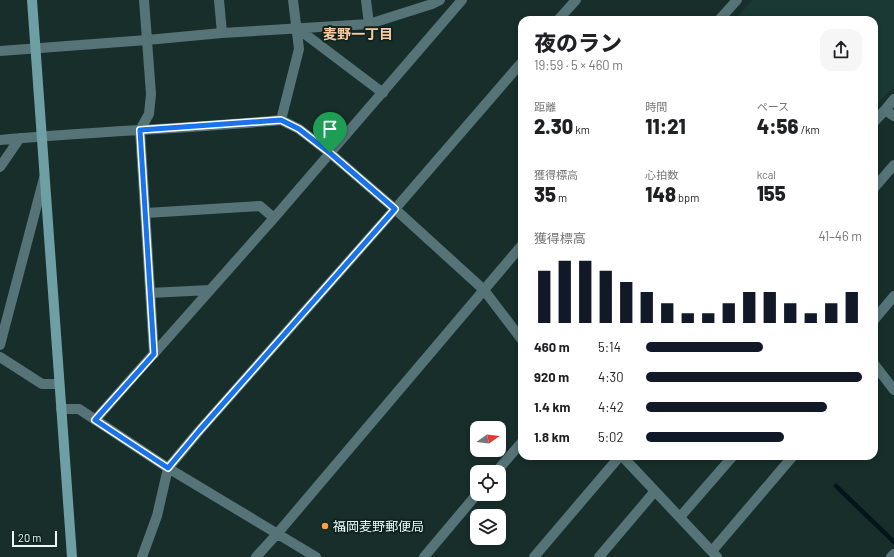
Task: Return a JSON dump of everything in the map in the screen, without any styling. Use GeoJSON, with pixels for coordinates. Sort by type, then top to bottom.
{"type":"FeatureCollection","features":[{"type":"Feature","properties":{"kind":"street"},"geometry":{"type":"LineString","coordinates":[[32,0],[72,557]]}},
{"type":"Feature","properties":{"kind":"street"},"geometry":{"type":"LineString","coordinates":[[144,0],[151,94],[149,114],[140,130],[154,354]]}},
{"type":"Feature","properties":{"kind":"street"},"geometry":{"type":"LineString","coordinates":[[219,0],[222,33]]}},
{"type":"Feature","properties":{"kind":"street"},"geometry":{"type":"LineString","coordinates":[[281,120],[299,49],[293,0]]}},
{"type":"Feature","properties":{"kind":"street"},"geometry":{"type":"LineString","coordinates":[[366,0],[369,24]]}},
{"type":"Feature","properties":{"kind":"street"},"geometry":{"type":"LineString","coordinates":[[0,51],[222,33],[369,24],[432,4],[440,0]]}},
{"type":"Feature","properties":{"kind":"street"},"geometry":{"type":"LineString","coordinates":[[95,420],[274,218],[462,0]]}},
{"type":"Feature","properties":{"kind":"street"},"geometry":{"type":"LineString","coordinates":[[562,16],[576,0]]}},
{"type":"Feature","properties":{"kind":"street"},"geometry":{"type":"LineString","coordinates":[[722,16],[736,0]]}},
{"type":"Feature","properties":{"kind":"street"},"geometry":{"type":"LineString","coordinates":[[297,28],[382,93]]}},
{"type":"Feature","properties":{"kind":"street"},"geometry":{"type":"LineString","coordinates":[[142,557],[157,516],[168,468],[518,67]]}},
{"type":"Feature","properties":{"kind":"street"},"geometry":{"type":"LineString","coordinates":[[878,118],[894,99]]}},
{"type":"Feature","properties":{"kind":"street"},"geometry":{"type":"LineString","coordinates":[[885,110],[894,116]]}},
{"type":"Feature","properties":{"kind":"street"},"geometry":{"type":"LineString","coordinates":[[0,140],[281,120],[299,129],[330,153],[395,209],[484,290],[518,335]]}},
{"type":"Feature","properties":{"kind":"street"},"geometry":{"type":"LineString","coordinates":[[0,167],[20,138]]}},
{"type":"Feature","properties":{"kind":"street"},"geometry":{"type":"LineString","coordinates":[[878,183],[894,164]]}},
{"type":"Feature","properties":{"kind":"street"},"geometry":{"type":"LineString","coordinates":[[0,344],[45,175]]}},
{"type":"Feature","properties":{"kind":"street"},"geometry":{"type":"LineString","coordinates":[[146,212],[260,206],[274,218]]}},
{"type":"Feature","properties":{"kind":"street"},"geometry":{"type":"LineString","coordinates":[[256,557],[518,250]]}},
{"type":"Feature","properties":{"kind":"street"},"geometry":{"type":"LineString","coordinates":[[150,293],[210,290]]}},
{"type":"Feature","properties":{"kind":"street"},"geometry":{"type":"LineString","coordinates":[[878,315],[894,296]]}},
{"type":"Feature","properties":{"kind":"street"},"geometry":{"type":"LineString","coordinates":[[0,357],[42,384],[59,384]]}},
{"type":"Feature","properties":{"kind":"street"},"geometry":{"type":"LineString","coordinates":[[878,369],[894,390]]}},
{"type":"Feature","properties":{"kind":"street"},"geometry":{"type":"LineString","coordinates":[[61,409],[79,409],[168,468],[316,557]]}},
{"type":"Feature","properties":{"kind":"street"},"geometry":{"type":"LineString","coordinates":[[502,465],[518,447]]}},
{"type":"Feature","properties":{"kind":"street"},"geometry":{"type":"LineString","coordinates":[[534,557],[618,460]]}},
{"type":"Feature","properties":{"kind":"street"},"geometry":{"type":"LineString","coordinates":[[625,460],[715,554],[790,460]]}},
{"type":"Feature","properties":{"kind":"street"},"geometry":{"type":"LineString","coordinates":[[680,517],[730,460]]}},
{"type":"Feature","properties":{"kind":"street"},"geometry":{"type":"LineString","coordinates":[[599,557],[655,491]]}},
{"type":"Feature","properties":{"kind":"street"},"geometry":{"type":"LineString","coordinates":[[424,557],[471,501]]}},
{"type":"Feature","properties":{"kind":"street"},"geometry":{"type":"LineString","coordinates":[[891,557],[894,554]]}},
{"type":"Feature","properties":{"kind":"shaded area"},"geometry":{"type":"Polygon","coordinates":[[[752,0],[894,0],[894,87],[878,103],[878,16],[738,16],[752,0]]]}},
{"type":"Feature","properties":{"kind":"waterway"},"geometry":{"type":"LineString","coordinates":[[836,486],[894,542]]}},
{"type":"Feature","properties":{"kind":"place","name":"福岡麦野郵便局"},"geometry":{"type":"Point","coordinates":[325,526]}},
{"type":"Feature","properties":{"kind":"district","name":"麦野一丁目"},"geometry":{"type":"Point","coordinates":[358,34]}},
{"type":"Feature","properties":{"kind":"route"},"geometry":{"type":"LineString","coordinates":[[281,120],[299,129],[330,153],[395,209],[168,468],[95,420],[154,354],[140,130],[281,120]]}}]}
